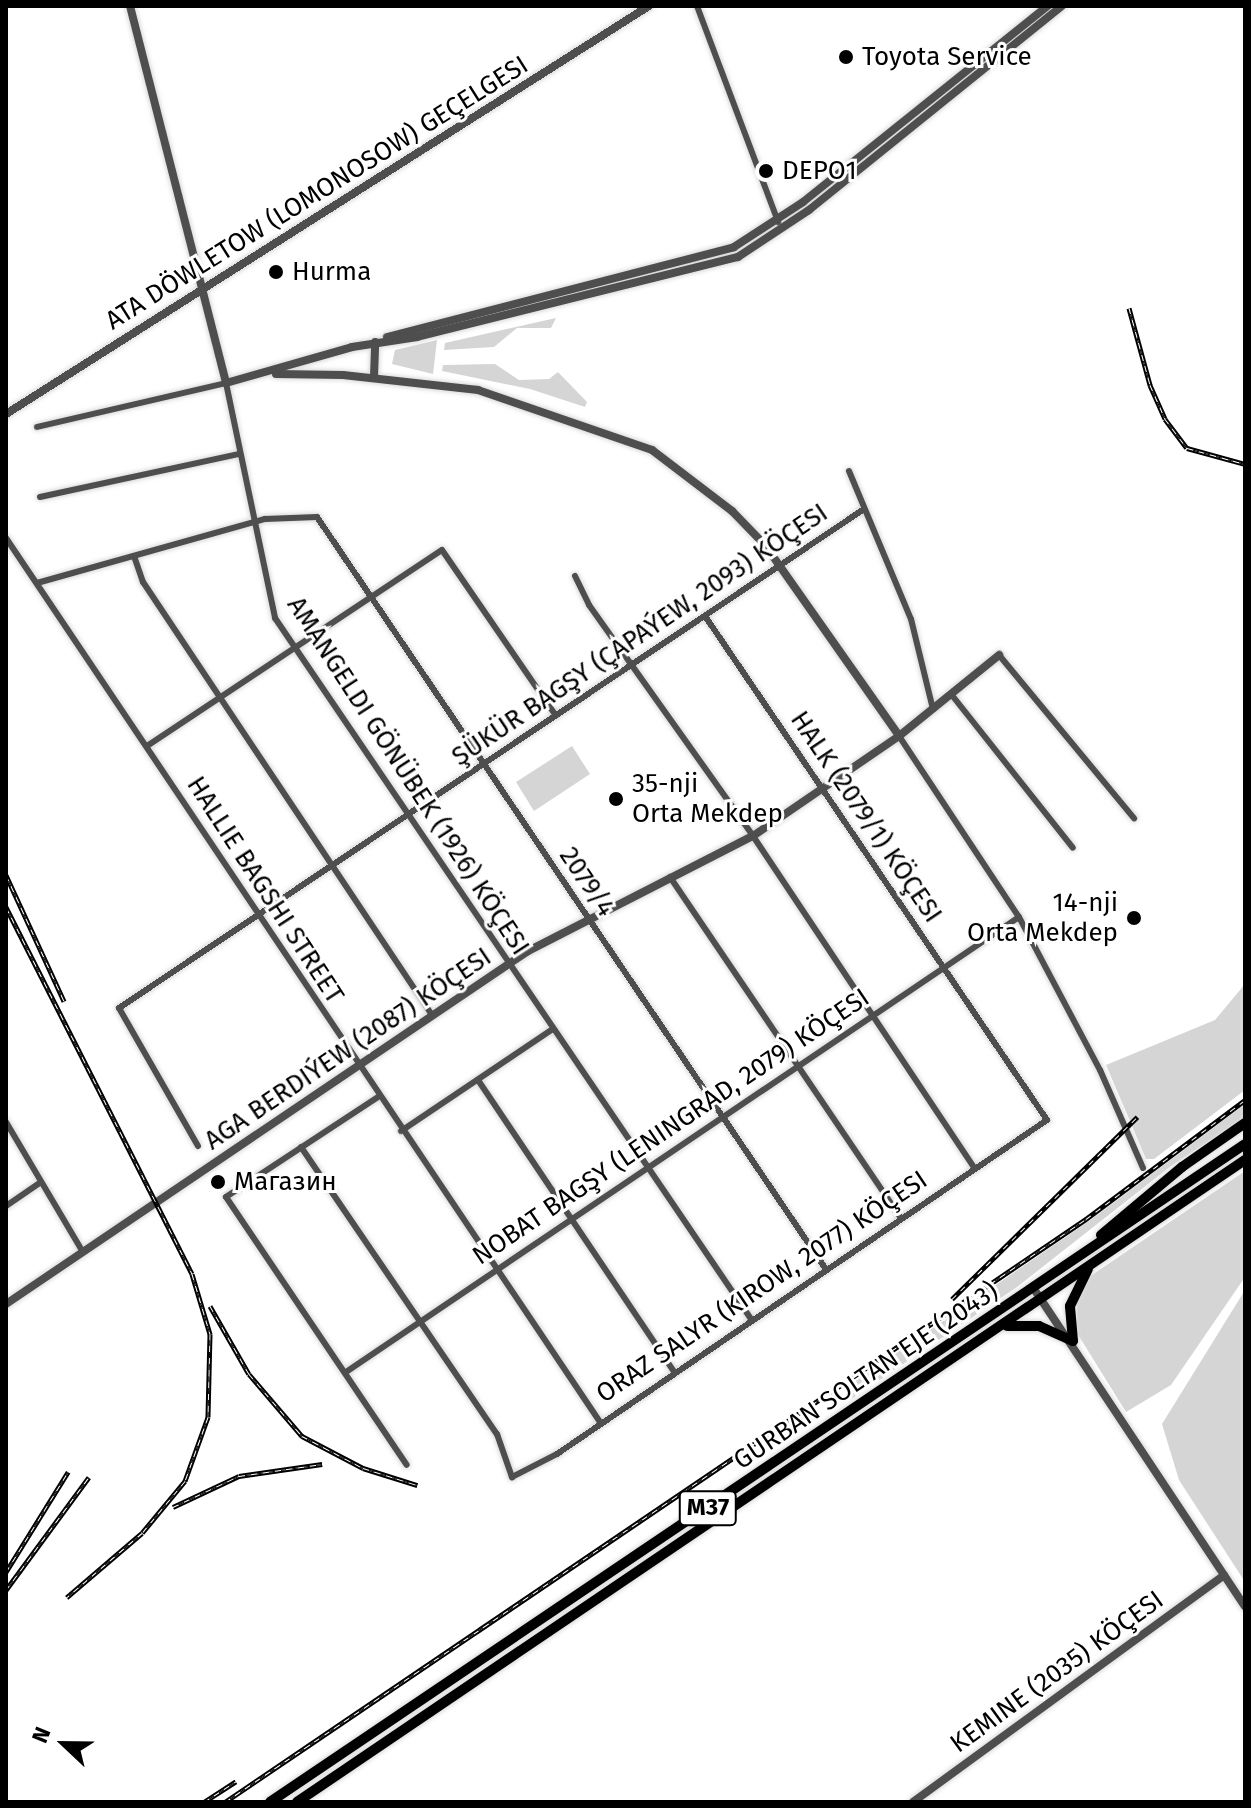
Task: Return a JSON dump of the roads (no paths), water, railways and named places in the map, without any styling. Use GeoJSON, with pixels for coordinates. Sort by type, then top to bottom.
{"type":"FeatureCollection","features":[{"type":"Feature","properties":{"kind":"highway"},"geometry":{"type":"LineString","coordinates":[[1057,1272],[1182,1167],[1245,1123]]}},
{"type":"Feature","properties":{"kind":"highway","name":"GURBAN SOLTAN EJE (2043)"},"geometry":{"type":"LineString","coordinates":[[270,1802],[1245,1144]]}},
{"type":"Feature","properties":{"kind":"highway","name":"GURBAN SOLTAN EJE (2043)"},"geometry":{"type":"LineString","coordinates":[[297,1802],[1245,1160]]}},
{"type":"Feature","properties":{"kind":"highway","name":"GURBAN SOLTAN EJE (2043)"},"geometry":{"type":"LineString","coordinates":[[1073,1341],[1070,1306],[1090,1266]]}},
{"type":"Feature","properties":{"kind":"highway"},"geometry":{"type":"LineString","coordinates":[[998,1328],[1039,1326],[1073,1341]]}},
{"type":"Feature","properties":{"kind":"street","name":"AMANGELDI GÖNÜBEK (1926) KÖÇESI"},"geometry":{"type":"LineString","coordinates":[[130,6],[200,291],[226,383],[272,611],[507,965],[751,1319]]}},
{"type":"Feature","properties":{"kind":"street","name":"ATA DÖWLETOW (LOMONOSOW) GEÇELGESI"},"geometry":{"type":"LineString","coordinates":[[6,414],[649,6]]}},
{"type":"Feature","properties":{"kind":"street"},"geometry":{"type":"LineString","coordinates":[[697,6],[782,229]]}},
{"type":"Feature","properties":{"kind":"street"},"geometry":{"type":"LineString","coordinates":[[37,427],[263,375],[375,342],[412,327],[723,252],[777,219],[1048,6]]}},
{"type":"Feature","properties":{"kind":"street"},"geometry":{"type":"LineString","coordinates":[[375,342],[417,337],[681,275],[738,257],[782,229],[1062,6]]}},
{"type":"Feature","properties":{"kind":"street"},"geometry":{"type":"LineString","coordinates":[[374,377],[375,342]]}},
{"type":"Feature","properties":{"kind":"street"},"geometry":{"type":"LineString","coordinates":[[263,375],[374,377],[478,390],[641,444],[732,511],[779,566],[899,736],[1019,917],[1100,1070],[1143,1168]]}},
{"type":"Feature","properties":{"kind":"street"},"geometry":{"type":"LineString","coordinates":[[40,497],[239,454]]}},
{"type":"Feature","properties":{"kind":"street"},"geometry":{"type":"LineString","coordinates":[[849,471],[911,619],[933,709]]}},
{"type":"Feature","properties":{"kind":"street","name":"ŞÜKÜR BAGŞY (ÇAPAÝEW, 2093) KÖÇESI"},"geometry":{"type":"LineString","coordinates":[[198,1146],[119,1008],[864,509]]}},
{"type":"Feature","properties":{"kind":"street","name":"2079/4"},"geometry":{"type":"LineString","coordinates":[[253,525],[265,519],[317,517],[825,1268]]}},
{"type":"Feature","properties":{"kind":"street"},"geometry":{"type":"LineString","coordinates":[[37,583],[253,525]]}},
{"type":"Feature","properties":{"kind":"street","name":"HALLIE BAGSHI STREET"},"geometry":{"type":"LineString","coordinates":[[6,538],[357,1066],[600,1422]]}},
{"type":"Feature","properties":{"kind":"street"},"geometry":{"type":"LineString","coordinates":[[147,746],[433,553],[446,552],[556,716]]}},
{"type":"Feature","properties":{"kind":"street"},"geometry":{"type":"LineString","coordinates":[[134,556],[143,582],[432,1015]]}},
{"type":"Feature","properties":{"kind":"street"},"geometry":{"type":"LineString","coordinates":[[575,576],[589,605],[635,665],[753,836],[974,1167]]}},
{"type":"Feature","properties":{"kind":"street","name":"HALK (2079/1) KÖÇESI"},"geometry":{"type":"LineString","coordinates":[[705,616],[1047,1120]]}},
{"type":"Feature","properties":{"kind":"street"},"geometry":{"type":"LineString","coordinates":[[999,655],[1134,818]]}},
{"type":"Feature","properties":{"kind":"street","name":"AGA BERDIÝEW (2087) KÖÇESI"},"geometry":{"type":"LineString","coordinates":[[6,1304],[507,965],[586,918],[753,836],[899,736],[999,655]]}},
{"type":"Feature","properties":{"kind":"street"},"geometry":{"type":"LineString","coordinates":[[951,694],[1073,848]]}},
{"type":"Feature","properties":{"kind":"street"},"geometry":{"type":"LineString","coordinates":[[670,877],[901,1218]]}},
{"type":"Feature","properties":{"kind":"street","name":"NOBAT BAGŞY (LENINGRAD, 2079) KÖÇESI"},"geometry":{"type":"LineString","coordinates":[[346,1372],[1019,917]]}},
{"type":"Feature","properties":{"kind":"street"},"geometry":{"type":"LineString","coordinates":[[401,1131],[553,1029]]}},
{"type":"Feature","properties":{"kind":"street"},"geometry":{"type":"LineString","coordinates":[[478,1080],[674,1372]]}},
{"type":"Feature","properties":{"kind":"street"},"geometry":{"type":"LineString","coordinates":[[378,1097],[226,1197],[407,1465]]}},
{"type":"Feature","properties":{"kind":"street","name":"ORAZ SALYR (KIROW, 2077) KÖÇESI"},"geometry":{"type":"LineString","coordinates":[[421,1321],[497,1434],[512,1477],[518,1476],[1047,1120]]}},
{"type":"Feature","properties":{"kind":"street"},"geometry":{"type":"LineString","coordinates":[[6,1122],[83,1252]]}},
{"type":"Feature","properties":{"kind":"street"},"geometry":{"type":"LineString","coordinates":[[301,1147],[421,1321]]}},
{"type":"Feature","properties":{"kind":"street"},"geometry":{"type":"LineString","coordinates":[[6,1206],[41,1182]]}},
{"type":"Feature","properties":{"kind":"street"},"geometry":{"type":"LineString","coordinates":[[1034,1289],[1073,1341],[1245,1606]]}},
{"type":"Feature","properties":{"kind":"street","name":"KEMINE (2035) KÖÇESI"},"geometry":{"type":"LineString","coordinates":[[913,1802],[1224,1575]]}},
{"type":"Feature","properties":{"kind":"railway"},"geometry":{"type":"LineString","coordinates":[[1129,308],[1150,385],[1165,419],[1187,448],[1245,464]]}},
{"type":"Feature","properties":{"kind":"railway"},"geometry":{"type":"LineString","coordinates":[[6,875],[64,1001]]}},
{"type":"Feature","properties":{"kind":"railway"},"geometry":{"type":"LineString","coordinates":[[6,907],[192,1274],[210,1334],[208,1417],[185,1481],[142,1533],[67,1597]]}},
{"type":"Feature","properties":{"kind":"railway"},"geometry":{"type":"LineString","coordinates":[[225,1802],[1086,1219],[1245,1100]]}},
{"type":"Feature","properties":{"kind":"railway"},"geometry":{"type":"LineString","coordinates":[[952,1299],[1137,1117]]}},
{"type":"Feature","properties":{"kind":"railway"},"geometry":{"type":"LineString","coordinates":[[210,1306],[249,1374],[302,1436],[363,1468],[417,1485]]}},
{"type":"Feature","properties":{"kind":"railway"},"geometry":{"type":"LineString","coordinates":[[173,1507],[239,1476],[322,1464]]}},
{"type":"Feature","properties":{"kind":"railway"},"geometry":{"type":"LineString","coordinates":[[6,1572],[68,1472]]}},
{"type":"Feature","properties":{"kind":"railway"},"geometry":{"type":"LineString","coordinates":[[6,1590],[89,1477]]}},
{"type":"Feature","properties":{"kind":"railway"},"geometry":{"type":"LineString","coordinates":[[204,1802],[236,1781]]}},
{"type":"Feature","properties":{"kind":"place","name":"Toyota Service"},"geometry":{"type":"Point","coordinates":[846,57]}},
{"type":"Feature","properties":{"kind":"place","name":"DEPO1"},"geometry":{"type":"Point","coordinates":[766,171]}},
{"type":"Feature","properties":{"kind":"place","name":"Hurma"},"geometry":{"type":"Point","coordinates":[276,272]}},
{"type":"Feature","properties":{"kind":"place","name":"35-nji Orta Mekdep"},"geometry":{"type":"Point","coordinates":[616,799]}},
{"type":"Feature","properties":{"kind":"place","name":"14-nji Orta Mekdep"},"geometry":{"type":"Point","coordinates":[1134,918]}},
{"type":"Feature","properties":{"kind":"place","name":"Магазин"},"geometry":{"type":"Point","coordinates":[218,1182]}}]}
